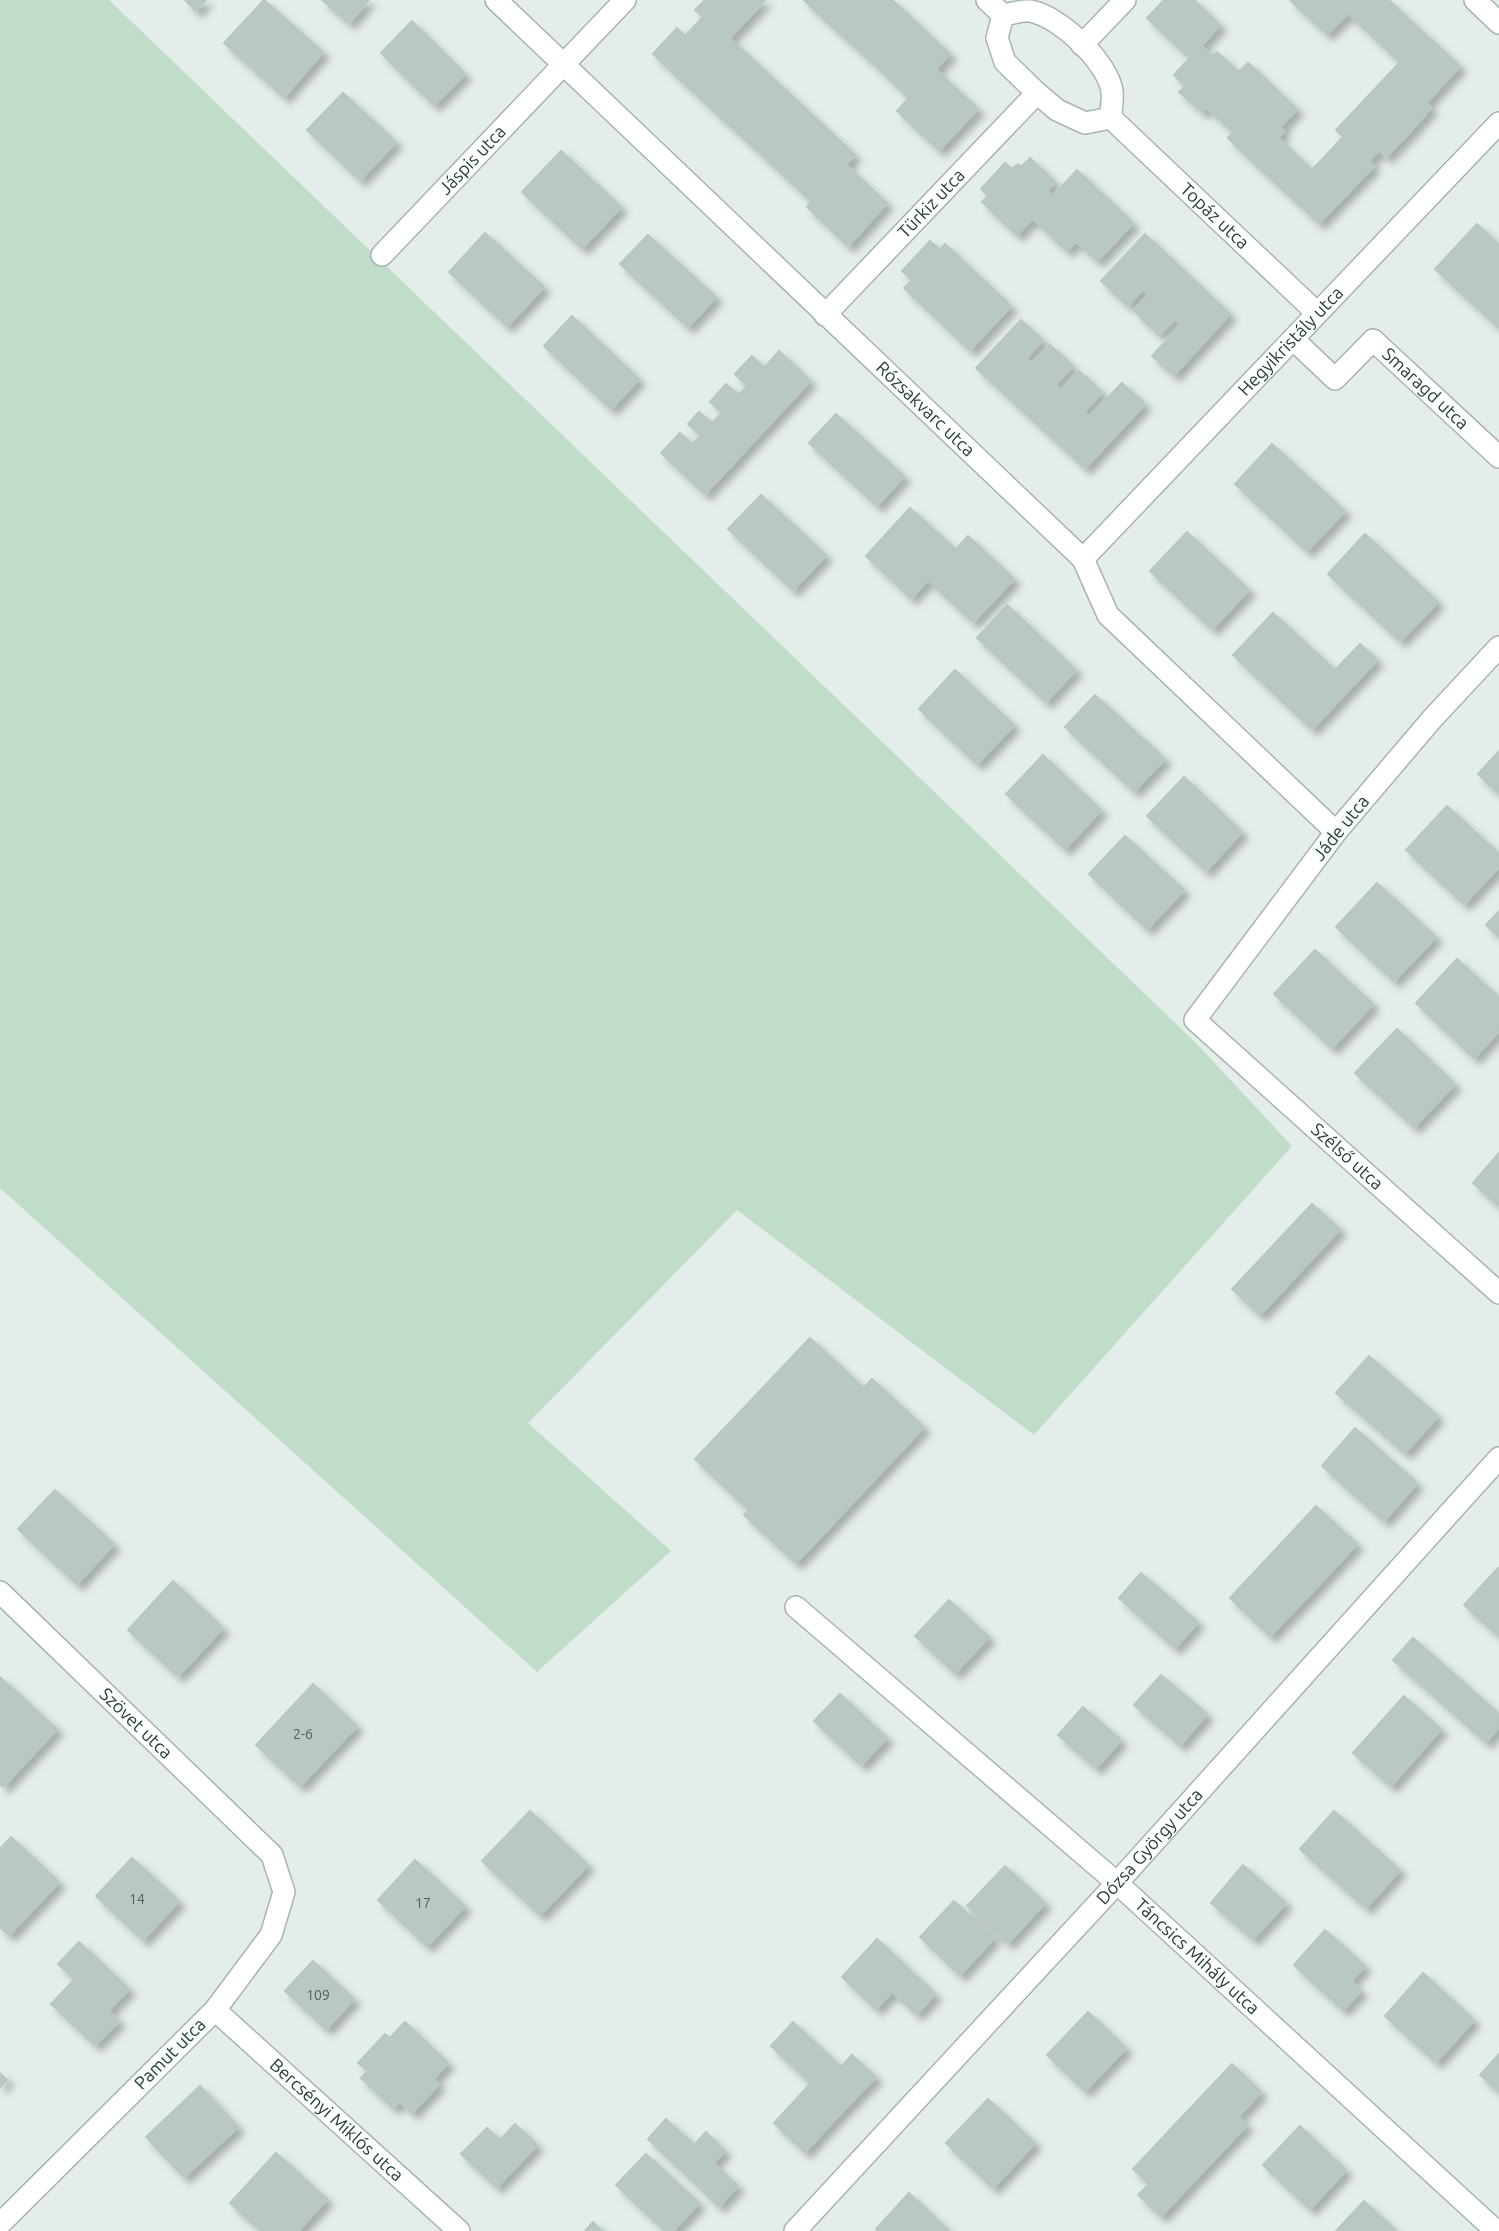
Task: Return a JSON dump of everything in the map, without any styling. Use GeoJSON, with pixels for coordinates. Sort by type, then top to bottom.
{"type":"FeatureCollection","features":[{"type":"Feature","properties":{"kind":"street","name":"Rózsakvarc utca"},"geometry":{"type":"LineString","coordinates":[[496,0],[1083,559],[1108,615],[1336,832]]}},
{"type":"Feature","properties":{"kind":"street","name":"Jáspis utca"},"geometry":{"type":"LineString","coordinates":[[382,254],[625,0]]}},
{"type":"Feature","properties":{"kind":"street"},"geometry":{"type":"LineString","coordinates":[[987,0],[1003,15]]}},
{"type":"Feature","properties":{"kind":"street"},"geometry":{"type":"LineString","coordinates":[[1082,45],[1125,0]]}},
{"type":"Feature","properties":{"kind":"street"},"geometry":{"type":"LineString","coordinates":[[1475,0],[1499,23]]}},
{"type":"Feature","properties":{"kind":"street"},"geometry":{"type":"LineString","coordinates":[[1028,10],[1052,18],[1082,45],[1103,66],[1112,90],[1111,118],[1085,123],[1056,110],[1037,93],[1005,62],[997,38],[1003,15],[1028,10]]}},
{"type":"Feature","properties":{"kind":"street","name":"Türkiz utca"},"geometry":{"type":"LineString","coordinates":[[825,315],[1037,93]]}},
{"type":"Feature","properties":{"kind":"street","name":"Topáz utca"},"geometry":{"type":"LineString","coordinates":[[1111,118],[1317,313]]}},
{"type":"Feature","properties":{"kind":"street","name":"Hegyikristály utca"},"geometry":{"type":"LineString","coordinates":[[1083,559],[1499,123]]}},
{"type":"Feature","properties":{"kind":"street","name":"Smaragd utca"},"geometry":{"type":"LineString","coordinates":[[1293,339],[1335,379],[1373,340],[1499,457]]}},
{"type":"Feature","properties":{"kind":"street","name":"Jáde utca"},"geometry":{"type":"LineString","coordinates":[[1195,1020],[1336,832],[1432,719],[1499,647]]}},
{"type":"Feature","properties":{"kind":"street","name":"Szélső utca"},"geometry":{"type":"LineString","coordinates":[[1195,1020],[1499,1293]]}},
{"type":"Feature","properties":{"kind":"street","name":"Dózsa György utca"},"geometry":{"type":"LineString","coordinates":[[795,2231],[1117,1884],[1499,1458]]}},
{"type":"Feature","properties":{"kind":"street","name":"Szövet utca"},"geometry":{"type":"LineString","coordinates":[[0,1592],[272,1855]]}},
{"type":"Feature","properties":{"kind":"street","name":"Táncsics Mihály utca"},"geometry":{"type":"LineString","coordinates":[[796,1607],[1117,1884],[1496,2231]]}},
{"type":"Feature","properties":{"kind":"street","name":"Pamut utca"},"geometry":{"type":"LineString","coordinates":[[0,2224],[215,2010],[271,1935],[284,1892],[272,1855]]}},
{"type":"Feature","properties":{"kind":"street","name":"Bercsényi Miklós utca"},"geometry":{"type":"LineString","coordinates":[[215,2010],[459,2231]]}},
{"type":"Feature","properties":{"kind":"green space"},"geometry":{"type":"Polygon","coordinates":[[[0,0],[109,0],[1195,1042],[1292,1146],[1034,1435],[737,1210],[528,1423],[671,1551],[537,1672],[0,1188],[0,0]]]}},
{"type":"Feature","properties":{"kind":"building"},"geometry":{"type":"Polygon","coordinates":[[[185,0],[206,0],[196,11],[185,0]]]}},
{"type":"Feature","properties":{"kind":"building"},"geometry":{"type":"Polygon","coordinates":[[[264,0],[323,52],[284,97],[224,43],[264,0]]]}},
{"type":"Feature","properties":{"kind":"building"},"geometry":{"type":"Polygon","coordinates":[[[322,0],[369,0],[349,23],[322,0]]]}},
{"type":"Feature","properties":{"kind":"building"},"geometry":{"type":"Polygon","coordinates":[[[705,0],[735,0],[751,15],[686,85],[653,54],[677,28],[685,36],[703,17],[695,10],[705,0]]]}},
{"type":"Feature","properties":{"kind":"building"},"geometry":{"type":"Polygon","coordinates":[[[735,0],[765,0],[751,15],[735,0]]]}},
{"type":"Feature","properties":{"kind":"building"},"geometry":{"type":"Polygon","coordinates":[[[804,0],[823,0],[814,10],[804,0]]]}},
{"type":"Feature","properties":{"kind":"building"},"geometry":{"type":"Polygon","coordinates":[[[823,0],[883,0],[846,39],[814,10],[823,0]]]}},
{"type":"Feature","properties":{"kind":"building"},"geometry":{"type":"Polygon","coordinates":[[[883,0],[892,0],[918,24],[878,68],[846,39],[883,0]]]}},
{"type":"Feature","properties":{"kind":"building"},"geometry":{"type":"Polygon","coordinates":[[[1164,0],[1194,0],[1220,25],[1190,58],[1147,18],[1164,0]]]}},
{"type":"Feature","properties":{"kind":"building"},"geometry":{"type":"Polygon","coordinates":[[[1290,0],[1389,0],[1398,9],[1372,36],[1348,13],[1327,34],[1290,0]]]}},
{"type":"Feature","properties":{"kind":"building"},"geometry":{"type":"Polygon","coordinates":[[[1398,9],[1460,66],[1426,103],[1431,108],[1409,133],[1369,95],[1400,62],[1372,36],[1398,9]]]}},
{"type":"Feature","properties":{"kind":"building"},"geometry":{"type":"Polygon","coordinates":[[[412,21],[465,74],[434,105],[381,53],[412,21]]]}},
{"type":"Feature","properties":{"kind":"building"},"geometry":{"type":"Polygon","coordinates":[[[918,24],[950,54],[909,98],[878,68],[918,24]]]}},
{"type":"Feature","properties":{"kind":"building"},"geometry":{"type":"Polygon","coordinates":[[[729,38],[761,67],[717,114],[686,85],[729,38]]]}},
{"type":"Feature","properties":{"kind":"building"},"geometry":{"type":"Polygon","coordinates":[[[1201,46],[1212,56],[1217,52],[1239,72],[1248,63],[1297,109],[1280,127],[1284,131],[1254,163],[1228,138],[1233,132],[1206,107],[1202,112],[1179,92],[1185,86],[1174,75],[1201,46]]]}},
{"type":"Feature","properties":{"kind":"building"},"geometry":{"type":"Polygon","coordinates":[[[761,67],[792,96],[749,143],[717,114],[761,67]]]}},
{"type":"Feature","properties":{"kind":"building"},"geometry":{"type":"Polygon","coordinates":[[[935,69],[978,109],[939,150],[897,111],[935,69]]]}},
{"type":"Feature","properties":{"kind":"building"},"geometry":{"type":"Polygon","coordinates":[[[343,93],[396,142],[360,180],[307,130],[343,93]]]}},
{"type":"Feature","properties":{"kind":"building"},"geometry":{"type":"Polygon","coordinates":[[[1369,95],[1409,133],[1386,157],[1379,150],[1369,161],[1336,130],[1369,95]]]}},
{"type":"Feature","properties":{"kind":"building"},"geometry":{"type":"Polygon","coordinates":[[[792,96],[824,126],[780,172],[749,143],[792,96]]]}},
{"type":"Feature","properties":{"kind":"building"},"geometry":{"type":"Polygon","coordinates":[[[824,126],[855,155],[812,202],[780,172],[824,126]]]}},
{"type":"Feature","properties":{"kind":"building"},"geometry":{"type":"Polygon","coordinates":[[[1343,137],[1374,166],[1319,223],[1254,163],[1278,138],[1312,170],[1343,137]]]}},
{"type":"Feature","properties":{"kind":"building"},"geometry":{"type":"Polygon","coordinates":[[[561,151],[621,207],[582,248],[522,192],[561,151]]]}},
{"type":"Feature","properties":{"kind":"building"},"geometry":{"type":"Polygon","coordinates":[[[1030,158],[1055,182],[1047,191],[1053,196],[1017,235],[982,202],[988,196],[981,189],[1005,163],[1012,169],[1018,164],[1021,167],[1030,158]]]}},
{"type":"Feature","properties":{"kind":"building"},"geometry":{"type":"Polygon","coordinates":[[[846,165],[887,203],[848,246],[807,207],[846,165]]]}},
{"type":"Feature","properties":{"kind":"building"},"geometry":{"type":"Polygon","coordinates":[[[1077,170],[1133,223],[1097,261],[1076,241],[1067,251],[1032,218],[1077,170]]]}},
{"type":"Feature","properties":{"kind":"building"},"geometry":{"type":"Polygon","coordinates":[[[1477,224],[1499,245],[1499,328],[1435,269],[1477,224]]]}},
{"type":"Feature","properties":{"kind":"building"},"geometry":{"type":"Polygon","coordinates":[[[485,233],[544,287],[507,326],[449,272],[485,233]]]}},
{"type":"Feature","properties":{"kind":"building"},"geometry":{"type":"Polygon","coordinates":[[[1145,234],[1230,314],[1174,375],[1152,356],[1181,325],[1175,319],[1159,335],[1134,311],[1149,296],[1143,289],[1128,306],[1101,281],[1145,234]]]}},
{"type":"Feature","properties":{"kind":"building"},"geometry":{"type":"Polygon","coordinates":[[[648,235],[716,297],[688,327],[620,264],[648,235]]]}},
{"type":"Feature","properties":{"kind":"building"},"geometry":{"type":"Polygon","coordinates":[[[930,241],[940,250],[945,244],[1011,306],[970,350],[904,288],[912,280],[902,271],[930,241]]]}},
{"type":"Feature","properties":{"kind":"building"},"geometry":{"type":"Polygon","coordinates":[[[572,316],[639,379],[611,409],[544,346],[572,316]]]}},
{"type":"Feature","properties":{"kind":"building"},"geometry":{"type":"Polygon","coordinates":[[[1021,320],[1043,340],[1026,358],[1032,364],[1050,345],[1073,366],[1055,385],[1061,391],[1079,371],[1102,392],[1084,412],[1089,417],[1122,383],[1145,404],[1085,468],[976,368],[1021,320]]]}},
{"type":"Feature","properties":{"kind":"building"},"geometry":{"type":"Polygon","coordinates":[[[779,351],[810,381],[705,494],[661,453],[680,433],[692,444],[701,436],[688,424],[699,412],[712,423],[722,413],[710,402],[726,384],[739,395],[747,386],[735,374],[752,356],[764,368],[779,351]]]}},
{"type":"Feature","properties":{"kind":"building"},"geometry":{"type":"Polygon","coordinates":[[[836,414],[904,476],[877,506],[809,443],[836,414]]]}},
{"type":"Feature","properties":{"kind":"building"},"geometry":{"type":"Polygon","coordinates":[[[1272,444],[1345,511],[1307,551],[1235,484],[1272,444]]]}},
{"type":"Feature","properties":{"kind":"building"},"geometry":{"type":"Polygon","coordinates":[[[761,495],[826,555],[793,590],[728,529],[761,495]]]}},
{"type":"Feature","properties":{"kind":"building"},"geometry":{"type":"Polygon","coordinates":[[[910,508],[956,550],[911,598],[866,556],[910,508]]]}},
{"type":"Feature","properties":{"kind":"building"},"geometry":{"type":"Polygon","coordinates":[[[1187,532],[1249,590],[1212,629],[1150,571],[1187,532]]]}},
{"type":"Feature","properties":{"kind":"building"},"geometry":{"type":"Polygon","coordinates":[[[1365,534],[1438,602],[1400,641],[1328,574],[1365,534]]]}},
{"type":"Feature","properties":{"kind":"building"},"geometry":{"type":"Polygon","coordinates":[[[968,536],[1014,579],[973,622],[928,580],[968,536]]]}},
{"type":"Feature","properties":{"kind":"building"},"geometry":{"type":"Polygon","coordinates":[[[1007,605],[1076,670],[1046,702],[977,638],[1007,605]]]}},
{"type":"Feature","properties":{"kind":"building"},"geometry":{"type":"Polygon","coordinates":[[[1273,613],[1335,670],[1360,644],[1377,660],[1312,729],[1233,655],[1273,613]]]}},
{"type":"Feature","properties":{"kind":"building"},"geometry":{"type":"Polygon","coordinates":[[[955,670],[1014,725],[977,764],[919,709],[955,670]]]}},
{"type":"Feature","properties":{"kind":"building"},"geometry":{"type":"Polygon","coordinates":[[[1095,695],[1165,759],[1134,791],[1065,727],[1095,695]]]}},
{"type":"Feature","properties":{"kind":"building"},"geometry":{"type":"Polygon","coordinates":[[[1499,751],[1499,794],[1478,774],[1499,751]]]}},
{"type":"Feature","properties":{"kind":"building"},"geometry":{"type":"Polygon","coordinates":[[[1043,755],[1101,810],[1065,849],[1006,794],[1043,755]]]}},
{"type":"Feature","properties":{"kind":"building"},"geometry":{"type":"Polygon","coordinates":[[[1184,777],[1242,832],[1206,871],[1147,816],[1184,777]]]}},
{"type":"Feature","properties":{"kind":"building"},"geometry":{"type":"Polygon","coordinates":[[[1447,806],[1499,854],[1499,867],[1464,904],[1406,850],[1447,806]]]}},
{"type":"Feature","properties":{"kind":"building"},"geometry":{"type":"Polygon","coordinates":[[[1125,836],[1184,890],[1147,929],[1089,874],[1125,836]]]}},
{"type":"Feature","properties":{"kind":"building"},"geometry":{"type":"Polygon","coordinates":[[[1377,883],[1436,937],[1394,981],[1336,927],[1377,883]]]}},
{"type":"Feature","properties":{"kind":"building"},"geometry":{"type":"Polygon","coordinates":[[[1499,911],[1499,937],[1486,925],[1499,911]]]}},
{"type":"Feature","properties":{"kind":"building"},"geometry":{"type":"Polygon","coordinates":[[[1315,950],[1373,1004],[1332,1048],[1274,994],[1315,950]]]}},
{"type":"Feature","properties":{"kind":"building"},"geometry":{"type":"Polygon","coordinates":[[[1457,959],[1499,998],[1499,1031],[1474,1058],[1416,1003],[1457,959]]]}},
{"type":"Feature","properties":{"kind":"building"},"geometry":{"type":"Polygon","coordinates":[[[1397,1029],[1455,1084],[1414,1127],[1355,1073],[1397,1029]]]}},
{"type":"Feature","properties":{"kind":"building"},"geometry":{"type":"Polygon","coordinates":[[[1499,1153],[1499,1206],[1473,1183],[1499,1153]]]}},
{"type":"Feature","properties":{"kind":"building"},"geometry":{"type":"Polygon","coordinates":[[[1312,1204],[1340,1229],[1260,1315],[1232,1289],[1312,1204]]]}},
{"type":"Feature","properties":{"kind":"building"},"geometry":{"type":"Polygon","coordinates":[[[810,1338],[864,1388],[749,1510],[695,1459],[810,1338]]]}},
{"type":"Feature","properties":{"kind":"building"},"geometry":{"type":"Polygon","coordinates":[[[1369,1356],[1438,1416],[1405,1453],[1336,1393],[1369,1356]]]}},
{"type":"Feature","properties":{"kind":"building"},"geometry":{"type":"Polygon","coordinates":[[[872,1379],[924,1427],[796,1563],[744,1515],[872,1379]]]}},
{"type":"Feature","properties":{"kind":"building"},"geometry":{"type":"Polygon","coordinates":[[[1355,1428],[1417,1483],[1384,1521],[1322,1466],[1355,1428]]]}},
{"type":"Feature","properties":{"kind":"building"},"geometry":{"type":"Polygon","coordinates":[[[55,1490],[114,1544],[77,1584],[18,1529],[55,1490]]]}},
{"type":"Feature","properties":{"kind":"building"},"geometry":{"type":"Polygon","coordinates":[[[1316,1506],[1357,1544],[1316,1588],[1275,1550],[1316,1506]]]}},
{"type":"Feature","properties":{"kind":"building"},"geometry":{"type":"Polygon","coordinates":[[[1275,1550],[1316,1588],[1270,1636],[1230,1598],[1275,1550]]]}},
{"type":"Feature","properties":{"kind":"building"},"geometry":{"type":"Polygon","coordinates":[[[1499,1569],[1499,1636],[1464,1605],[1499,1569]]]}},
{"type":"Feature","properties":{"kind":"building"},"geometry":{"type":"Polygon","coordinates":[[[1141,1573],[1198,1622],[1175,1648],[1119,1598],[1141,1573]]]}},
{"type":"Feature","properties":{"kind":"building"},"geometry":{"type":"Polygon","coordinates":[[[173,1581],[223,1628],[178,1676],[128,1630],[173,1581]]]}},
{"type":"Feature","properties":{"kind":"building"},"geometry":{"type":"Polygon","coordinates":[[[949,1600],[989,1637],[955,1673],[915,1636],[949,1600]]]}},
{"type":"Feature","properties":{"kind":"building"},"geometry":{"type":"Polygon","coordinates":[[[1413,1638],[1499,1714],[1499,1727],[1486,1742],[1393,1660],[1413,1638]]]}},
{"type":"Feature","properties":{"kind":"building"},"geometry":{"type":"Polygon","coordinates":[[[1161,1675],[1207,1714],[1180,1745],[1134,1705],[1161,1675]]]}},
{"type":"Feature","properties":{"kind":"building"},"geometry":{"type":"Polygon","coordinates":[[[0,1677],[57,1729],[3,1787],[0,1784],[0,1677]]]}},
{"type":"Feature","properties":{"kind":"building"},"geometry":{"type":"Polygon","coordinates":[[[313,1684],[357,1726],[300,1786],[256,1745],[313,1684]]]}},
{"type":"Feature","properties":{"kind":"building"},"geometry":{"type":"Polygon","coordinates":[[[840,1694],[887,1738],[861,1765],[814,1721],[840,1694]]]}},
{"type":"Feature","properties":{"kind":"building"},"geometry":{"type":"Polygon","coordinates":[[[1404,1696],[1441,1729],[1391,1786],[1353,1753],[1404,1696]]]}},
{"type":"Feature","properties":{"kind":"building"},"geometry":{"type":"Polygon","coordinates":[[[1083,1707],[1121,1740],[1096,1768],[1058,1735],[1083,1707]]]}},
{"type":"Feature","properties":{"kind":"building"},"geometry":{"type":"Polygon","coordinates":[[[530,1811],[588,1865],[540,1915],[482,1861],[530,1811]]]}},
{"type":"Feature","properties":{"kind":"building"},"geometry":{"type":"Polygon","coordinates":[[[1334,1811],[1400,1870],[1366,1908],[1300,1849],[1334,1811]]]}},
{"type":"Feature","properties":{"kind":"building"},"geometry":{"type":"Polygon","coordinates":[[[11,1837],[59,1882],[9,1935],[0,1927],[0,1849],[11,1837]]]}},
{"type":"Feature","properties":{"kind":"building"},"geometry":{"type":"Polygon","coordinates":[[[132,1858],[179,1901],[143,1940],[96,1896],[132,1858]]]}},
{"type":"Feature","properties":{"kind":"building"},"geometry":{"type":"Polygon","coordinates":[[[415,1860],[465,1906],[427,1946],[378,1900],[415,1860]]]}},
{"type":"Feature","properties":{"kind":"building"},"geometry":{"type":"Polygon","coordinates":[[[1243,1865],[1286,1903],[1253,1939],[1211,1903],[1243,1865]]]}},
{"type":"Feature","properties":{"kind":"building"},"geometry":{"type":"Polygon","coordinates":[[[1005,1866],[1045,1903],[1008,1943],[967,1906],[1005,1866]]]}},
{"type":"Feature","properties":{"kind":"building"},"geometry":{"type":"Polygon","coordinates":[[[954,1901],[994,1938],[960,1975],[920,1937],[954,1901]]]}},
{"type":"Feature","properties":{"kind":"building"},"geometry":{"type":"Polygon","coordinates":[[[1325,1930],[1365,1966],[1351,1981],[1361,1991],[1343,2010],[1294,1965],[1325,1930]]]}},
{"type":"Feature","properties":{"kind":"building"},"geometry":{"type":"Polygon","coordinates":[[[877,1939],[911,1971],[876,2009],[842,1977],[877,1939]]]}},
{"type":"Feature","properties":{"kind":"building"},"geometry":{"type":"Polygon","coordinates":[[[79,1942],[129,1989],[108,2011],[119,2021],[95,2045],[51,2004],[75,1979],[58,1964],[79,1942]]]}},
{"type":"Feature","properties":{"kind":"building"},"geometry":{"type":"Polygon","coordinates":[[[313,1961],[354,1999],[326,2029],[285,1991],[313,1961]]]}},
{"type":"Feature","properties":{"kind":"building"},"geometry":{"type":"Polygon","coordinates":[[[911,1971],[935,1994],[917,2014],[892,1992],[911,1971]]]}},
{"type":"Feature","properties":{"kind":"building"},"geometry":{"type":"Polygon","coordinates":[[[1423,1973],[1474,2020],[1436,2062],[1385,2016],[1423,1973]]]}},
{"type":"Feature","properties":{"kind":"building"},"geometry":{"type":"Polygon","coordinates":[[[1088,2012],[1126,2048],[1085,2091],[1047,2055],[1088,2012]]]}},
{"type":"Feature","properties":{"kind":"building"},"geometry":{"type":"Polygon","coordinates":[[[405,2022],[448,2063],[433,2079],[439,2084],[412,2113],[400,2101],[393,2108],[361,2078],[368,2071],[358,2063],[385,2034],[390,2038],[405,2022]]]}},
{"type":"Feature","properties":{"kind":"building"},"geometry":{"type":"Polygon","coordinates":[[[793,2022],[841,2067],[852,2055],[876,2077],[842,2112],[771,2046],[793,2022]]]}},
{"type":"Feature","properties":{"kind":"building"},"geometry":{"type":"Polygon","coordinates":[[[1499,2054],[1499,2092],[1480,2075],[1499,2054]]]}},
{"type":"Feature","properties":{"kind":"building"},"geometry":{"type":"Polygon","coordinates":[[[1232,2064],[1261,2092],[1238,2117],[1247,2125],[1161,2216],[1138,2195],[1149,2184],[1133,2169],[1232,2064]]]}},
{"type":"Feature","properties":{"kind":"building"},"geometry":{"type":"Polygon","coordinates":[[[0,2073],[7,2080],[0,2087],[0,2073]]]}},
{"type":"Feature","properties":{"kind":"building"},"geometry":{"type":"Polygon","coordinates":[[[811,2083],[842,2112],[805,2152],[774,2123],[811,2083]]]}},
{"type":"Feature","properties":{"kind":"building"},"geometry":{"type":"Polygon","coordinates":[[[200,2086],[238,2127],[184,2177],[146,2137],[200,2086]]]}},
{"type":"Feature","properties":{"kind":"building"},"geometry":{"type":"Polygon","coordinates":[[[988,2099],[1035,2143],[993,2188],[946,2143],[988,2099]]]}},
{"type":"Feature","properties":{"kind":"building"},"geometry":{"type":"Polygon","coordinates":[[[666,2119],[694,2145],[706,2132],[725,2151],[713,2163],[738,2186],[719,2206],[648,2139],[666,2119]]]}},
{"type":"Feature","properties":{"kind":"building"},"geometry":{"type":"Polygon","coordinates":[[[515,2124],[537,2145],[497,2187],[461,2154],[487,2128],[500,2140],[515,2124]]]}},
{"type":"Feature","properties":{"kind":"building"},"geometry":{"type":"Polygon","coordinates":[[[1300,2126],[1346,2170],[1310,2209],[1263,2165],[1300,2126]]]}},
{"type":"Feature","properties":{"kind":"building"},"geometry":{"type":"Polygon","coordinates":[[[276,2153],[327,2199],[298,2231],[261,2231],[230,2203],[276,2153]]]}},
{"type":"Feature","properties":{"kind":"building"},"geometry":{"type":"Polygon","coordinates":[[[646,2154],[699,2203],[673,2231],[665,2231],[616,2185],[646,2154]]]}},
{"type":"Feature","properties":{"kind":"building"},"geometry":{"type":"Polygon","coordinates":[[[909,2193],[949,2231],[878,2231],[876,2229],[909,2193]]]}},
{"type":"Feature","properties":{"kind":"building"},"geometry":{"type":"Polygon","coordinates":[[[1364,2201],[1396,2231],[1336,2231],[1364,2201]]]}},
{"type":"Feature","properties":{"kind":"building"},"geometry":{"type":"Polygon","coordinates":[[[593,2222],[602,2231],[585,2231],[593,2222]]]}}]}
